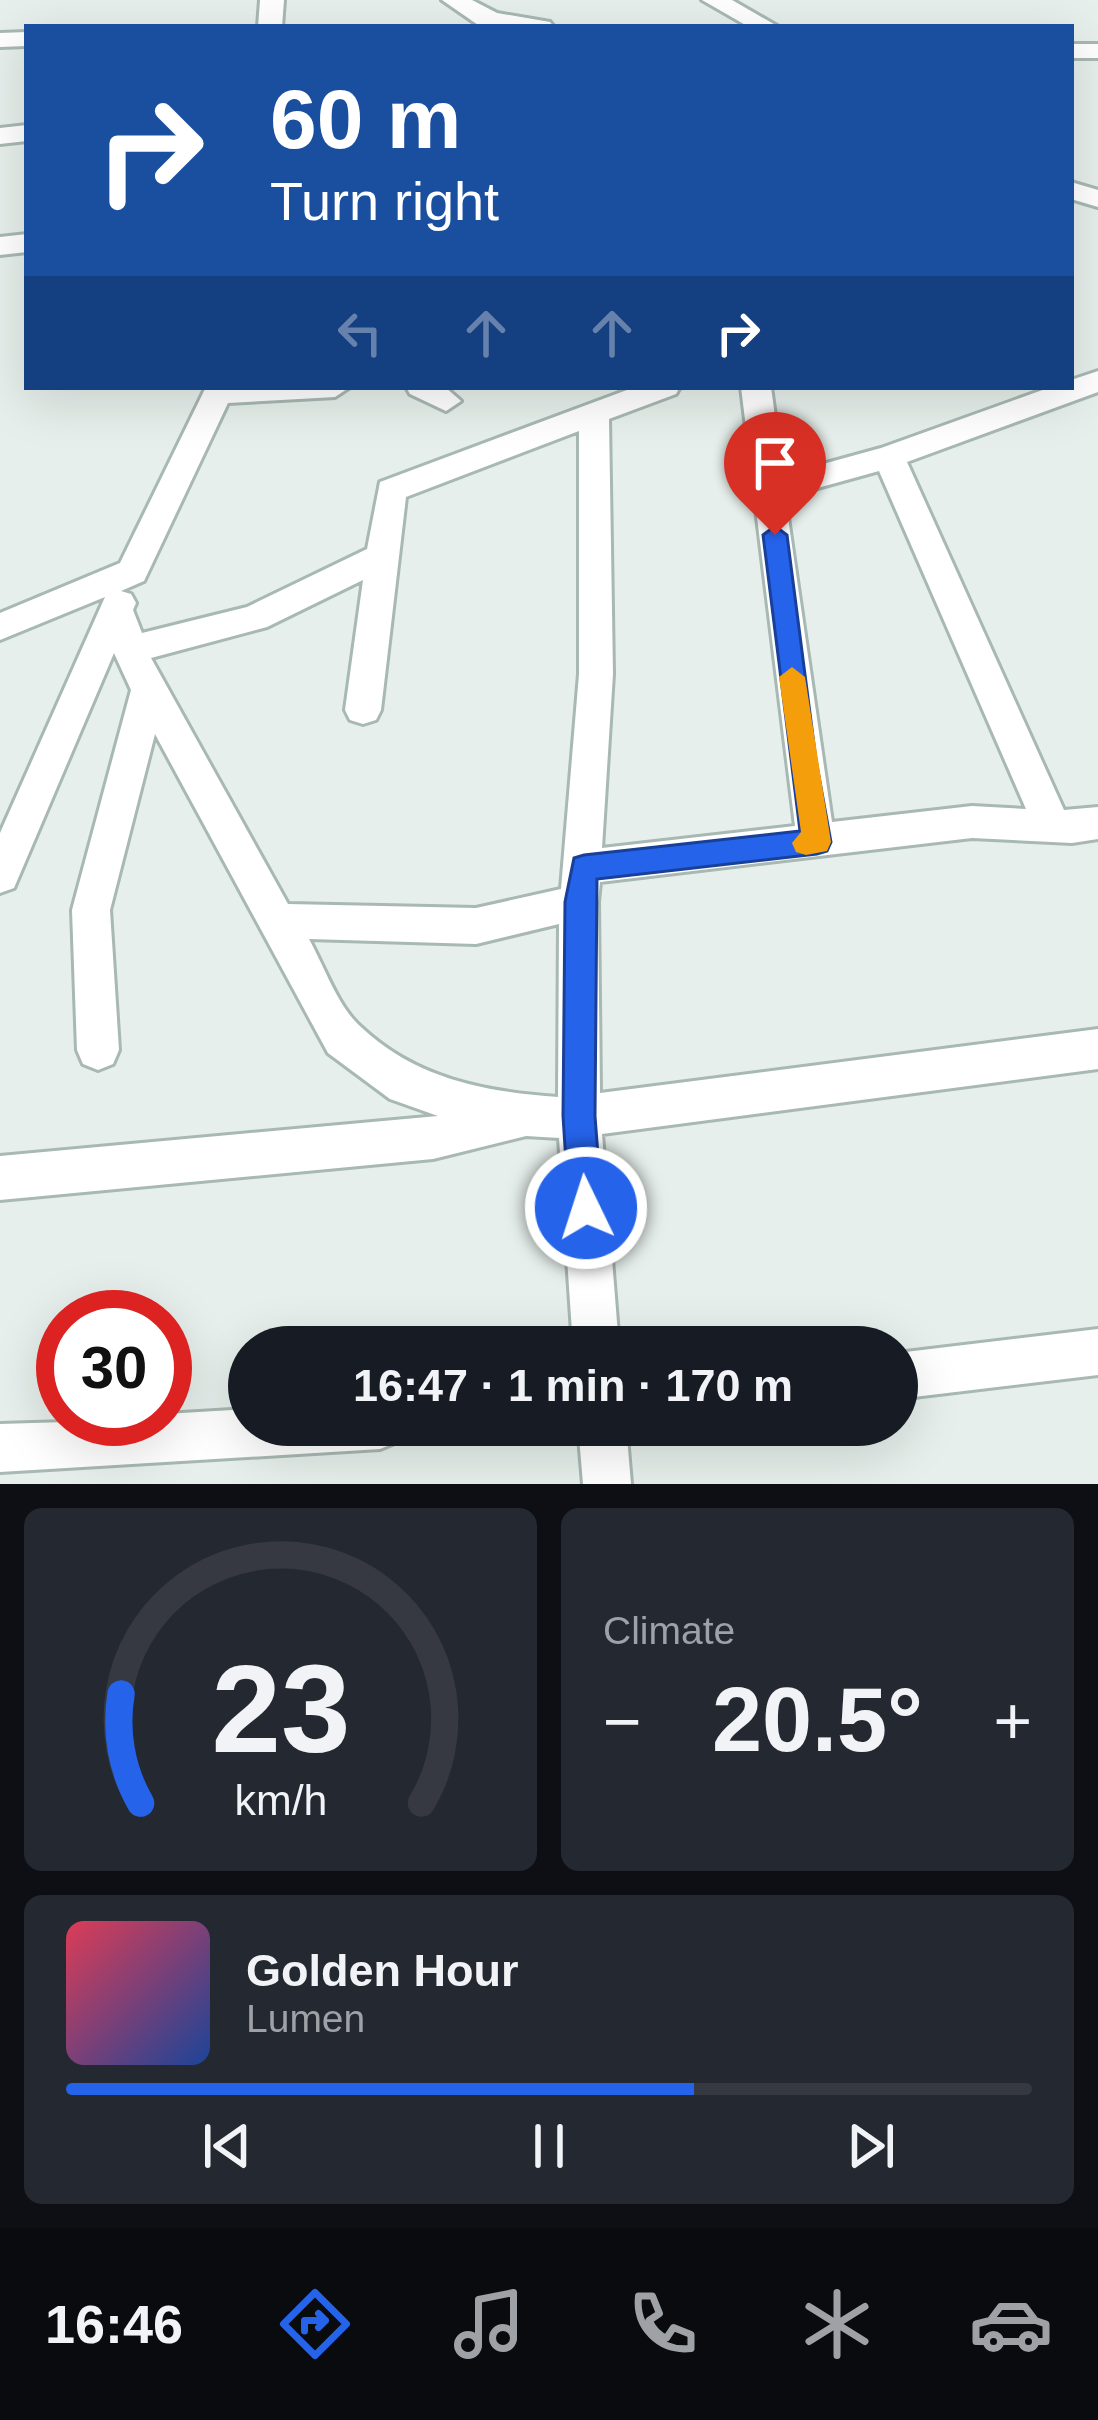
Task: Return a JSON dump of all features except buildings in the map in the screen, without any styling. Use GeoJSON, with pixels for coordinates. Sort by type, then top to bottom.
{"type":"FeatureCollection","features":[{"type":"Feature","properties":{"kind":"street"},"geometry":{"type":"LineString","coordinates":[[454,0],[492,23]]}},
{"type":"Feature","properties":{"kind":"street"},"geometry":{"type":"LineString","coordinates":[[714,0],[761,24]]}},
{"type":"Feature","properties":{"kind":"street"},"geometry":{"type":"LineString","coordinates":[[0,876],[132,572],[219,390]]}},
{"type":"Feature","properties":{"kind":"street"},"geometry":{"type":"LineString","coordinates":[[364,710],[391,490],[657,390]]}},
{"type":"Feature","properties":{"kind":"street"},"geometry":{"type":"LineString","coordinates":[[756,390],[802,760],[817,842]]}},
{"type":"Feature","properties":{"kind":"street"},"geometry":{"type":"LineString","coordinates":[[770,490],[889,458],[1074,390]]}},
{"type":"Feature","properties":{"kind":"street"},"geometry":{"type":"LineString","coordinates":[[594,414],[596,674],[582,885],[579,1116],[594,1326]]}},
{"type":"Feature","properties":{"kind":"street"},"geometry":{"type":"LineString","coordinates":[[889,458],[1052,826]]}},
{"type":"Feature","properties":{"kind":"street"},"geometry":{"type":"LineString","coordinates":[[130,650],[255,618],[383,556]]}},
{"type":"Feature","properties":{"kind":"street"},"geometry":{"type":"LineString","coordinates":[[0,627],[132,572]]}},
{"type":"Feature","properties":{"kind":"street"},"geometry":{"type":"LineString","coordinates":[[116,611],[148,690],[343,1039],[405,1085],[526,1119]]}},
{"type":"Feature","properties":{"kind":"street"},"geometry":{"type":"LineString","coordinates":[[98,1050],[91,910],[148,690]]}},
{"type":"Feature","properties":{"kind":"street"},"geometry":{"type":"LineString","coordinates":[[278,921],[476,926],[582,885],[817,842],[972,822],[1098,824]]}},
{"type":"Feature","properties":{"kind":"street"},"geometry":{"type":"LineString","coordinates":[[0,1178],[434,1138],[526,1119],[1098,1049]]}},
{"type":"Feature","properties":{"kind":"street"},"geometry":{"type":"LineString","coordinates":[[918,1373],[1098,1352]]}},
{"type":"Feature","properties":{"kind":"street"},"geometry":{"type":"LineString","coordinates":[[0,1448],[228,1434]]}},
{"type":"Feature","properties":{"kind":"street"},"geometry":{"type":"LineString","coordinates":[[604,1446],[608,1484]]}},
{"type":"Feature","properties":{"kind":"slow traffic"},"geometry":{"type":"LineString","coordinates":[[792,677],[817,842],[806,843]]}},
{"type":"Feature","properties":{"kind":"route"},"geometry":{"type":"LineString","coordinates":[[586,1208],[579,1116],[579,902],[584,867],[817,842],[802,760],[775,535]]}}]}
